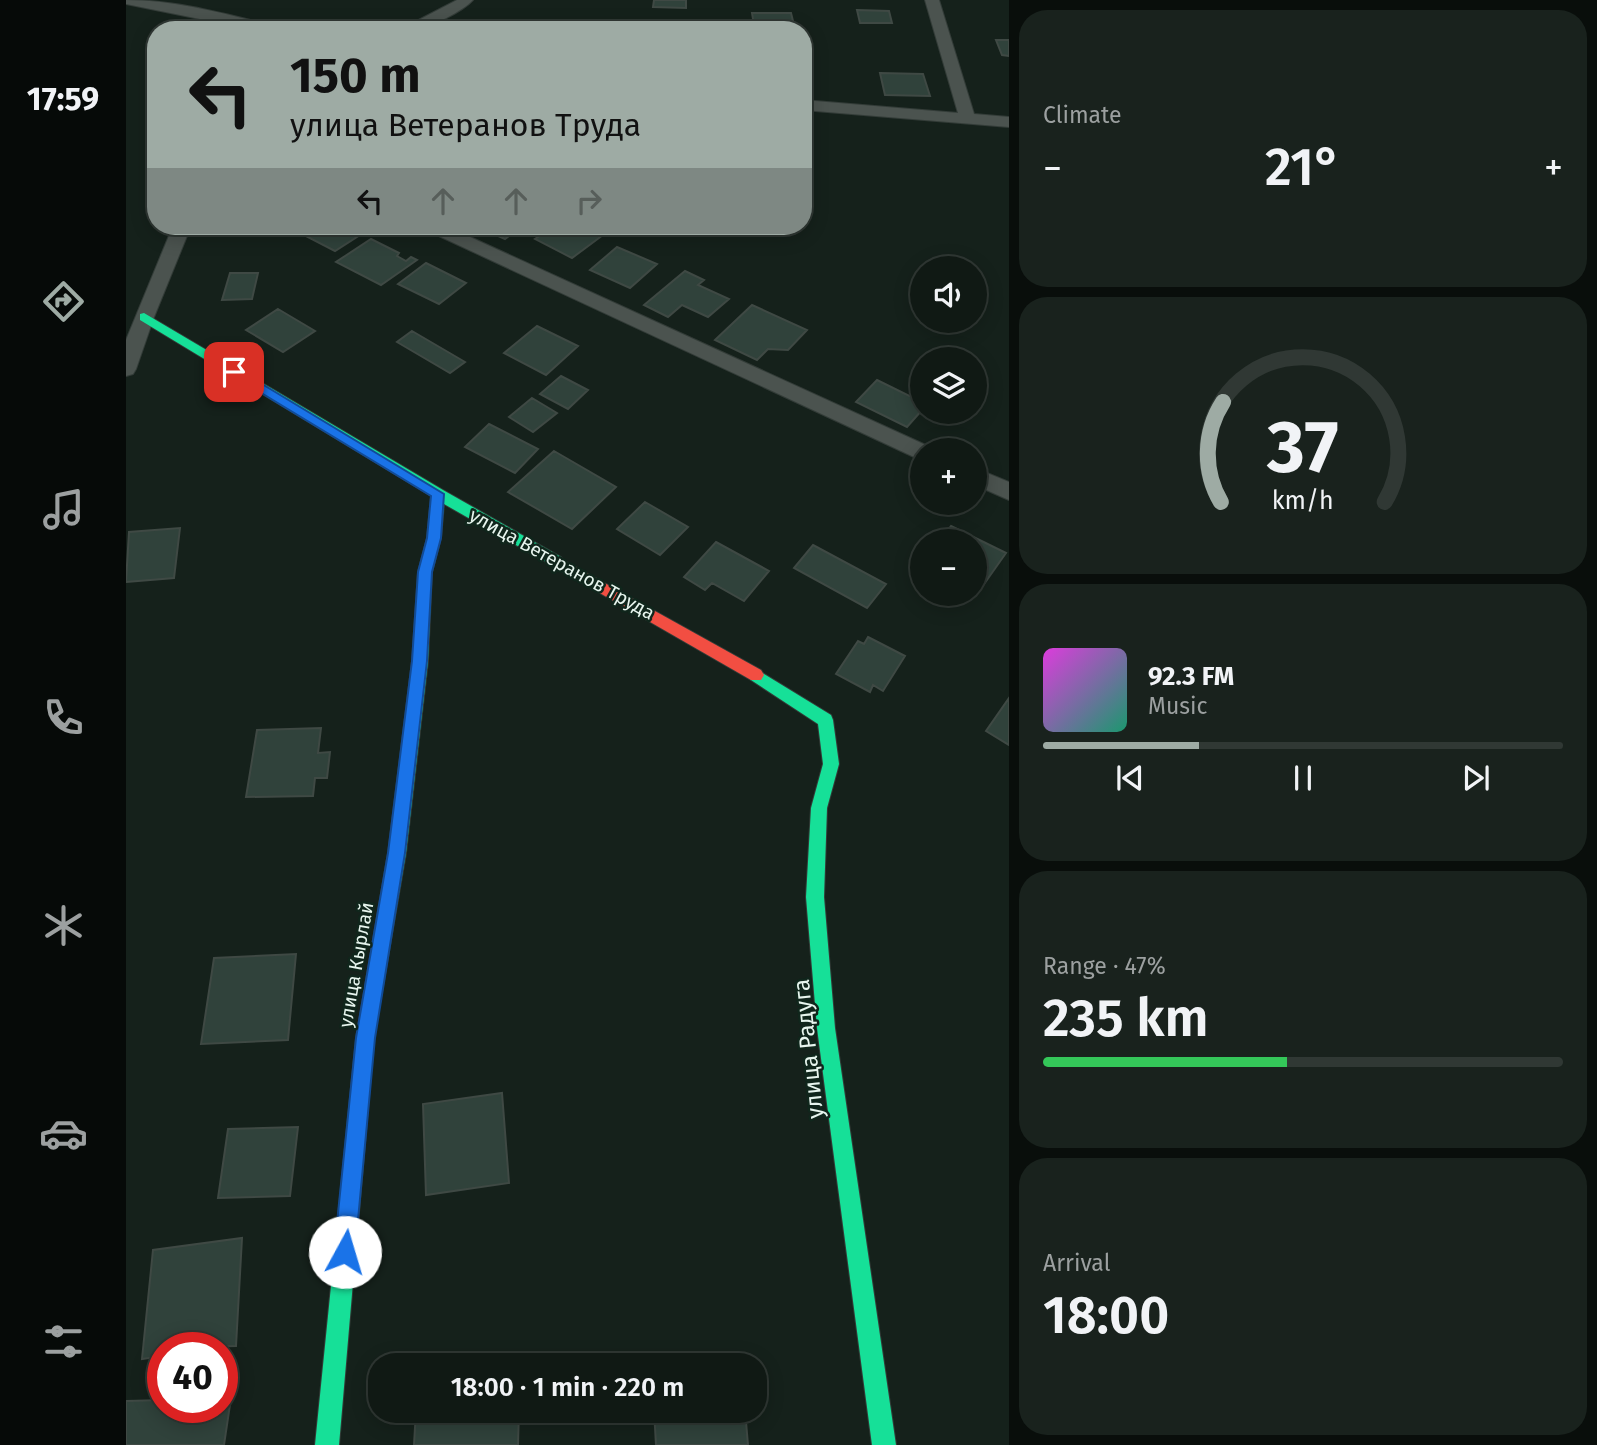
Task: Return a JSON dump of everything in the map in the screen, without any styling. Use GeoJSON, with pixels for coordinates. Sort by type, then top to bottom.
{"type":"FeatureCollection","features":[{"type":"Feature","properties":{"kind":"street"},"geometry":{"type":"LineString","coordinates":[[126,0],[236,21]]}},
{"type":"Feature","properties":{"kind":"street"},"geometry":{"type":"LineString","coordinates":[[417,21],[427,12],[432,0]]}},
{"type":"Feature","properties":{"kind":"street"},"geometry":{"type":"LineString","coordinates":[[425,21],[456,8],[466,0]]}},
{"type":"Feature","properties":{"kind":"street"},"geometry":{"type":"LineString","coordinates":[[932,0],[967,118]]}},
{"type":"Feature","properties":{"kind":"street"},"geometry":{"type":"LineString","coordinates":[[812,105],[1009,122]]}},
{"type":"Feature","properties":{"kind":"street"},"geometry":{"type":"LineString","coordinates":[[126,369],[144,317],[178,235]]}},
{"type":"Feature","properties":{"kind":"street"},"geometry":{"type":"LineString","coordinates":[[452,235],[910,446]]}},
{"type":"Feature","properties":{"kind":"street","name":"улица Ветеранов Труда"},"geometry":{"type":"LineString","coordinates":[[144,317],[438,494],[765,680]]}},
{"type":"Feature","properties":{"kind":"street"},"geometry":{"type":"LineString","coordinates":[[987,482],[1009,492]]}},
{"type":"Feature","properties":{"kind":"street","name":"улица Кырлай"},"geometry":{"type":"LineString","coordinates":[[327,1445],[365,1038],[397,853],[420,661],[425,572],[434,538],[438,494]]}},
{"type":"Feature","properties":{"kind":"street","name":"улица Радуга"},"geometry":{"type":"LineString","coordinates":[[765,680],[825,720],[831,764],[819,808],[816,910],[826,1028],[884,1445]]}},
{"type":"Feature","properties":{"kind":"building"},"geometry":{"type":"Polygon","coordinates":[[[654,0],[686,0],[686,8],[653,7],[654,0]]]}},
{"type":"Feature","properties":{"kind":"building"},"geometry":{"type":"Polygon","coordinates":[[[857,10],[889,11],[892,23],[860,23],[857,10]]]}},
{"type":"Feature","properties":{"kind":"building"},"geometry":{"type":"Polygon","coordinates":[[[752,13],[791,13],[793,21],[753,21],[752,13]]]}},
{"type":"Feature","properties":{"kind":"building"},"geometry":{"type":"Polygon","coordinates":[[[996,40],[1009,40],[1009,56],[1002,55],[996,40]]]}},
{"type":"Feature","properties":{"kind":"building"},"geometry":{"type":"Polygon","coordinates":[[[880,73],[923,74],[930,96],[885,95],[880,73]]]}},
{"type":"Feature","properties":{"kind":"building"},"geometry":{"type":"Polygon","coordinates":[[[304,235],[360,235],[335,251],[304,235]]]}},
{"type":"Feature","properties":{"kind":"building"},"geometry":{"type":"Polygon","coordinates":[[[541,235],[603,235],[572,258],[535,239],[541,235]]]}},
{"type":"Feature","properties":{"kind":"building"},"geometry":{"type":"Polygon","coordinates":[[[371,239],[399,253],[397,256],[406,261],[411,257],[417,260],[381,285],[336,262],[371,239]]]}},
{"type":"Feature","properties":{"kind":"building"},"geometry":{"type":"Polygon","coordinates":[[[617,247],[657,264],[630,288],[590,270],[617,247]]]}},
{"type":"Feature","properties":{"kind":"building"},"geometry":{"type":"Polygon","coordinates":[[[426,263],[466,283],[439,304],[398,284],[426,263]]]}},
{"type":"Feature","properties":{"kind":"building"},"geometry":{"type":"Polygon","coordinates":[[[685,271],[704,280],[698,285],[729,299],[708,317],[682,305],[668,317],[644,305],[685,271]]]}},
{"type":"Feature","properties":{"kind":"building"},"geometry":{"type":"Polygon","coordinates":[[[230,273],[258,273],[252,299],[222,300],[230,273]]]}},
{"type":"Feature","properties":{"kind":"building"},"geometry":{"type":"Polygon","coordinates":[[[752,305],[807,330],[788,350],[768,349],[757,360],[715,340],[752,305]]]}},
{"type":"Feature","properties":{"kind":"building"},"geometry":{"type":"Polygon","coordinates":[[[278,309],[315,331],[283,352],[246,330],[278,309]]]}},
{"type":"Feature","properties":{"kind":"building"},"geometry":{"type":"Polygon","coordinates":[[[537,326],[578,346],[546,375],[504,353],[537,326]]]}},
{"type":"Feature","properties":{"kind":"building"},"geometry":{"type":"Polygon","coordinates":[[[412,331],[465,362],[450,373],[397,342],[412,331]]]}},
{"type":"Feature","properties":{"kind":"building"},"geometry":{"type":"Polygon","coordinates":[[[561,376],[588,390],[568,409],[540,394],[561,376]]]}},
{"type":"Feature","properties":{"kind":"building"},"geometry":{"type":"Polygon","coordinates":[[[877,380],[910,396],[910,424],[907,427],[856,402],[877,380]]]}},
{"type":"Feature","properties":{"kind":"building"},"geometry":{"type":"Polygon","coordinates":[[[532,398],[557,413],[533,432],[509,417],[532,398]]]}},
{"type":"Feature","properties":{"kind":"building"},"geometry":{"type":"Polygon","coordinates":[[[489,424],[538,449],[515,473],[465,447],[489,424]]]}},
{"type":"Feature","properties":{"kind":"building"},"geometry":{"type":"Polygon","coordinates":[[[554,451],[616,487],[572,529],[508,492],[554,451]]]}},
{"type":"Feature","properties":{"kind":"building"},"geometry":{"type":"Polygon","coordinates":[[[645,502],[688,527],[660,555],[617,529],[645,502]]]}},
{"type":"Feature","properties":{"kind":"building"},"geometry":{"type":"Polygon","coordinates":[[[180,528],[174,578],[126,582],[129,532],[180,528]]]}},
{"type":"Feature","properties":{"kind":"building"},"geometry":{"type":"Polygon","coordinates":[[[716,542],[769,571],[744,601],[712,583],[705,590],[684,577],[716,542]]]}},
{"type":"Feature","properties":{"kind":"building"},"geometry":{"type":"Polygon","coordinates":[[[987,544],[1006,553],[987,580],[987,544]]]}},
{"type":"Feature","properties":{"kind":"building"},"geometry":{"type":"Polygon","coordinates":[[[813,545],[886,584],[867,608],[794,568],[813,545]]]}},
{"type":"Feature","properties":{"kind":"building"},"geometry":{"type":"Polygon","coordinates":[[[868,637],[905,656],[883,691],[873,685],[870,692],[836,674],[858,641],[864,644],[868,637]]]}},
{"type":"Feature","properties":{"kind":"building"},"geometry":{"type":"Polygon","coordinates":[[[1009,698],[1009,745],[986,731],[1009,698]]]}},
{"type":"Feature","properties":{"kind":"building"},"geometry":{"type":"Polygon","coordinates":[[[321,728],[318,753],[330,752],[327,778],[315,778],[313,796],[246,797],[257,730],[321,728]]]}},
{"type":"Feature","properties":{"kind":"building"},"geometry":{"type":"Polygon","coordinates":[[[296,954],[288,1040],[201,1044],[214,958],[296,954]]]}},
{"type":"Feature","properties":{"kind":"building"},"geometry":{"type":"Polygon","coordinates":[[[502,1093],[509,1183],[426,1195],[423,1104],[502,1093]]]}},
{"type":"Feature","properties":{"kind":"building"},"geometry":{"type":"Polygon","coordinates":[[[298,1127],[290,1196],[218,1198],[228,1129],[298,1127]]]}},
{"type":"Feature","properties":{"kind":"building"},"geometry":{"type":"Polygon","coordinates":[[[242,1238],[237,1332],[147,1332],[147,1358],[142,1359],[153,1250],[242,1238]]]}},
{"type":"Feature","properties":{"kind":"building"},"geometry":{"type":"Polygon","coordinates":[[[147,1400],[147,1423],[227,1423],[224,1445],[126,1445],[126,1401],[147,1400]]]}},
{"type":"Feature","properties":{"kind":"building"},"geometry":{"type":"Polygon","coordinates":[[[415,1423],[519,1423],[518,1445],[414,1445],[415,1423]]]}},
{"type":"Feature","properties":{"kind":"building"},"geometry":{"type":"Polygon","coordinates":[[[655,1423],[746,1423],[748,1445],[656,1445],[655,1423]]]}},
{"type":"Feature","properties":{"kind":"traffic: fast"},"geometry":{"type":"LineString","coordinates":[[144,317],[438,494],[556,561]]}},
{"type":"Feature","properties":{"kind":"traffic: fast"},"geometry":{"type":"LineString","coordinates":[[327,1445],[365,1038],[397,853],[420,661],[425,572],[434,538],[438,494]]}},
{"type":"Feature","properties":{"kind":"traffic: fast"},"geometry":{"type":"LineString","coordinates":[[756,675],[825,720],[831,764],[819,808],[815,897],[826,1028],[884,1445]]}},
{"type":"Feature","properties":{"kind":"traffic: jam"},"geometry":{"type":"LineString","coordinates":[[556,561],[756,675]]}},
{"type":"Feature","properties":{"kind":"route"},"geometry":{"type":"LineString","coordinates":[[234,372],[438,494],[434,538],[425,572],[420,661],[397,853],[365,1038],[345,1252]]}}]}
